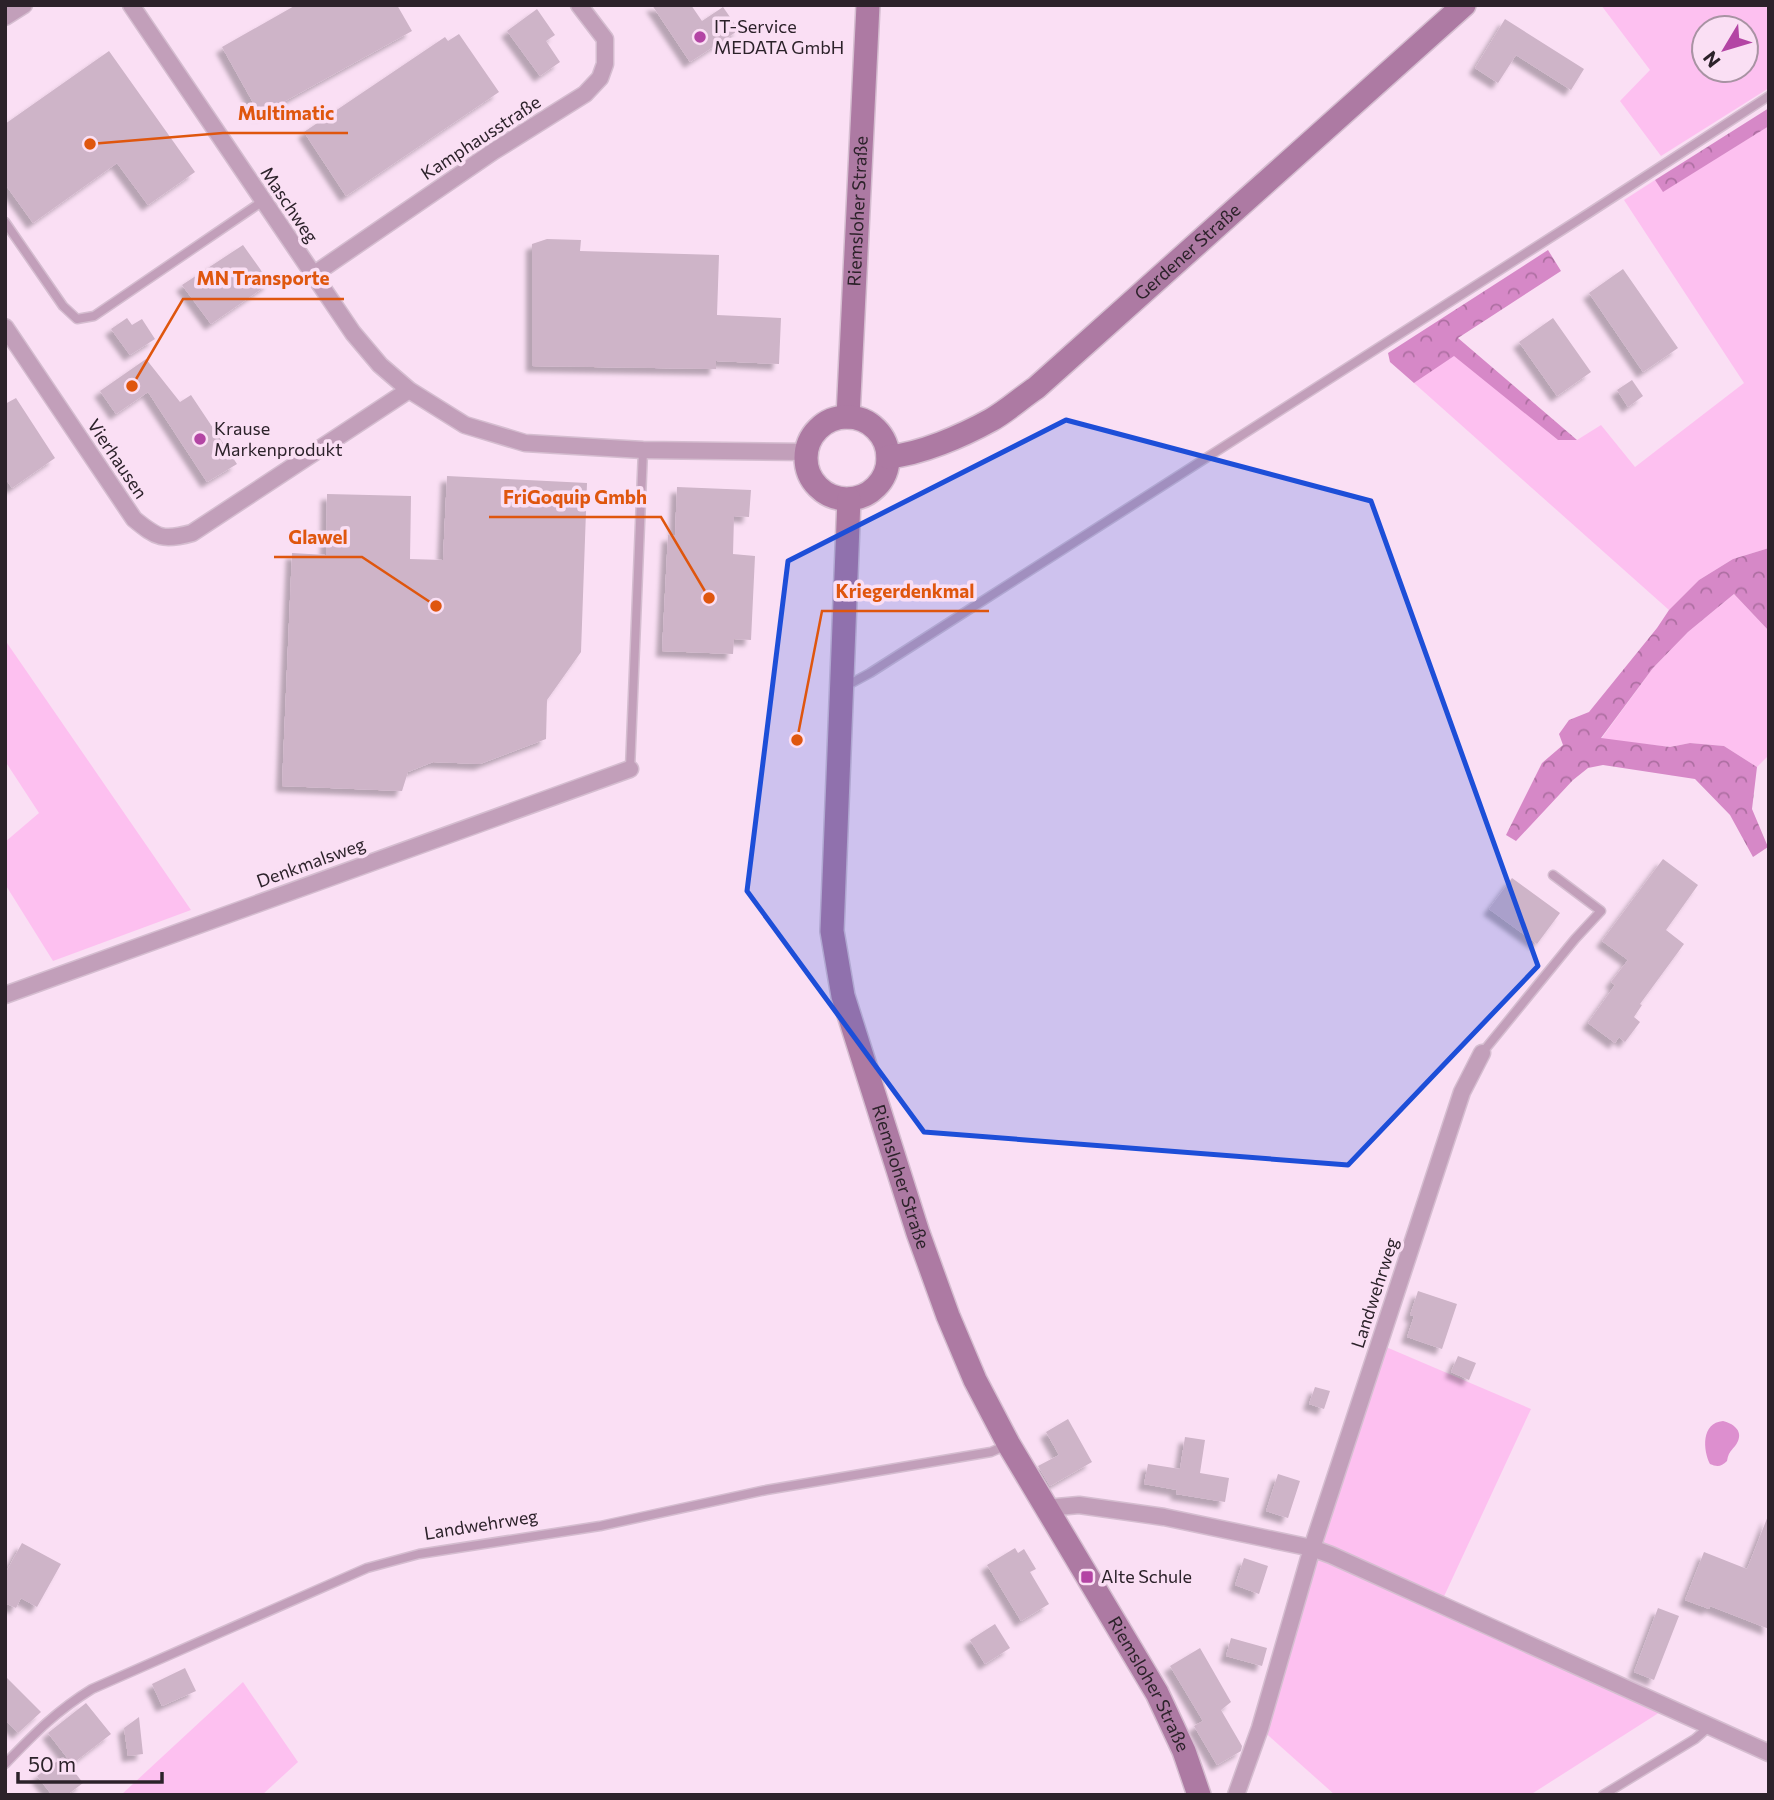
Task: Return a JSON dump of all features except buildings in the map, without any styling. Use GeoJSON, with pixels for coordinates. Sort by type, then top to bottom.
{"type":"FeatureCollection","features":[{"type":"Feature","properties":{"kind":"main road","name":"Riemsloher Straße"},"geometry":{"type":"LineString","coordinates":[[848,417],[868,5]]}},
{"type":"Feature","properties":{"kind":"main road","name":"Gerdener Straße"},"geometry":{"type":"LineString","coordinates":[[888,457],[906,455],[992,419],[1036,388],[1464,5]]}},
{"type":"Feature","properties":{"kind":"main road"},"geometry":{"type":"LineString","coordinates":[[848,417],[861,419],[880,434],[888,457],[881,481],[872,490],[849,499],[837,498],[816,485],[806,464],[809,440],[816,430],[836,418],[848,417]]}},
{"type":"Feature","properties":{"kind":"main road","name":"Riemsloher Straße"},"geometry":{"type":"LineString","coordinates":[[849,499],[832,931],[843,996],[918,1233],[975,1380],[1009,1445],[1157,1693],[1184,1751],[1199,1795]]}},
{"type":"Feature","properties":{"kind":"street"},"geometry":{"type":"LineString","coordinates":[[5,17],[24,5]]}},
{"type":"Feature","properties":{"kind":"street","name":"Maschweg"},"geometry":{"type":"LineString","coordinates":[[131,5],[353,333],[380,365],[409,390],[465,425],[525,443],[643,450],[806,452]]}},
{"type":"Feature","properties":{"kind":"street","name":"Kamphausstraße"},"geometry":{"type":"LineString","coordinates":[[313,275],[494,151],[585,94],[600,78],[605,64],[605,39],[579,5]]}},
{"type":"Feature","properties":{"kind":"street","name":"Vierhausen"},"geometry":{"type":"LineString","coordinates":[[5,327],[134,519],[152,534],[174,538],[192,533],[409,390]]}},
{"type":"Feature","properties":{"kind":"street","name":"Denkmalsweg"},"geometry":{"type":"LineString","coordinates":[[5,995],[630,769]]}},
{"type":"Feature","properties":{"kind":"street","name":"Landwehrweg"},"geometry":{"type":"LineString","coordinates":[[1236,1795],[1260,1728],[1312,1548],[1462,1092],[1482,1053]]}},
{"type":"Feature","properties":{"kind":"street"},"geometry":{"type":"LineString","coordinates":[[1046,1508],[1079,1505],[1164,1517],[1312,1548],[1769,1753]]}},
{"type":"Feature","properties":{"kind":"lane"},"geometry":{"type":"LineString","coordinates":[[840,690],[1769,96]]}},
{"type":"Feature","properties":{"kind":"lane"},"geometry":{"type":"LineString","coordinates":[[5,222],[63,306],[76,319],[94,316],[263,201]]}},
{"type":"Feature","properties":{"kind":"lane"},"geometry":{"type":"LineString","coordinates":[[630,769],[643,450]]}},
{"type":"Feature","properties":{"kind":"lane"},"geometry":{"type":"LineString","coordinates":[[1482,1053],[1567,948],[1601,911],[1553,875]]}},
{"type":"Feature","properties":{"kind":"lane","name":"Landwehrweg"},"geometry":{"type":"LineString","coordinates":[[5,1764],[48,1720],[92,1689],[367,1568],[419,1554],[600,1526],[766,1490],[991,1451],[1009,1445]]}},
{"type":"Feature","properties":{"kind":"lane"},"geometry":{"type":"LineString","coordinates":[[1603,1795],[1695,1739],[1710,1726]]}},
{"type":"Feature","properties":{"kind":"highlighted area"},"geometry":{"type":"Polygon","coordinates":[[[1066,420],[1371,501],[1538,966],[1348,1165],[924,1132],[747,891],[788,561],[1066,420]]]}},
{"type":"Feature","properties":{"kind":"shaded area"},"geometry":{"type":"Polygon","coordinates":[[[1601,5],[1769,5],[1769,88],[1661,156],[1620,101],[1650,70],[1601,5]]]}},
{"type":"Feature","properties":{"kind":"shaded area"},"geometry":{"type":"Polygon","coordinates":[[[1769,126],[1769,548],[1733,559],[1699,580],[1669,610],[1414,383],[1454,355],[1558,440],[1577,440],[1601,425],[1635,467],[1744,383],[1624,200],[1655,180],[1664,191],[1769,126]]]}},
{"type":"Feature","properties":{"kind":"shaded area"},"geometry":{"type":"Polygon","coordinates":[[[1734,594],[1769,631],[1769,755],[1757,767],[1724,746],[1690,743],[1670,747],[1601,739],[1653,668],[1688,632],[1734,594]]]}},
{"type":"Feature","properties":{"kind":"shaded area"},"geometry":{"type":"Polygon","coordinates":[[[5,640],[191,910],[53,961],[5,884],[5,842],[39,813],[5,761],[5,640]]]}},
{"type":"Feature","properties":{"kind":"shaded area"},"geometry":{"type":"Polygon","coordinates":[[[1379,1344],[1531,1409],[1440,1605],[1668,1707],[1530,1795],[1335,1795],[1260,1728],[1379,1344]]]}},
{"type":"Feature","properties":{"kind":"shaded area"},"geometry":{"type":"Polygon","coordinates":[[[1723,1421],[1736,1428],[1739,1437],[1727,1461],[1715,1466],[1710,1464],[1708,1458],[1705,1445],[1707,1432],[1716,1423],[1723,1421]]]}},
{"type":"Feature","properties":{"kind":"shaded area"},"geometry":{"type":"Polygon","coordinates":[[[243,1682],[298,1762],[262,1795],[121,1795],[243,1682]]]}},
{"type":"Feature","properties":{"kind":"green space"},"geometry":{"type":"Polygon","coordinates":[[[1769,108],[1769,126],[1663,192],[1655,180],[1769,108]]]}},
{"type":"Feature","properties":{"kind":"green space"},"geometry":{"type":"Polygon","coordinates":[[[1548,250],[1561,271],[1458,338],[1577,440],[1558,440],[1454,356],[1414,383],[1390,362],[1388,353],[1548,250]]]}},
{"type":"Feature","properties":{"kind":"green space"},"geometry":{"type":"Polygon","coordinates":[[[1769,548],[1769,631],[1734,594],[1688,632],[1653,668],[1601,738],[1670,747],[1690,743],[1724,746],[1757,767],[1752,809],[1768,847],[1753,857],[1730,815],[1695,779],[1603,765],[1588,768],[1573,780],[1516,841],[1506,835],[1542,763],[1563,745],[1559,734],[1569,720],[1589,712],[1669,610],[1699,580],[1733,559],[1769,548]]]}},
{"type":"Feature","properties":{"kind":"place","name":"IT-Service MEDATA GmbH"},"geometry":{"type":"Point","coordinates":[700,37]}},
{"type":"Feature","properties":{"kind":"place","name":"Multimatic"},"geometry":{"type":"Point","coordinates":[90,144]}},
{"type":"Feature","properties":{"kind":"place","name":"MN Transporte"},"geometry":{"type":"Point","coordinates":[132,386]}},
{"type":"Feature","properties":{"kind":"place","name":"Krause Markenprodukt"},"geometry":{"type":"Point","coordinates":[200,439]}},
{"type":"Feature","properties":{"kind":"place","name":"FriGoquip Gmbh"},"geometry":{"type":"Point","coordinates":[709,598]}},
{"type":"Feature","properties":{"kind":"place","name":"Glawel"},"geometry":{"type":"Point","coordinates":[436,606]}},
{"type":"Feature","properties":{"kind":"place","name":"Kriegerdenkmal"},"geometry":{"type":"Point","coordinates":[797,740]}},
{"type":"Feature","properties":{"kind":"place","name":"Alte Schule"},"geometry":{"type":"Point","coordinates":[1087,1577]}}]}
